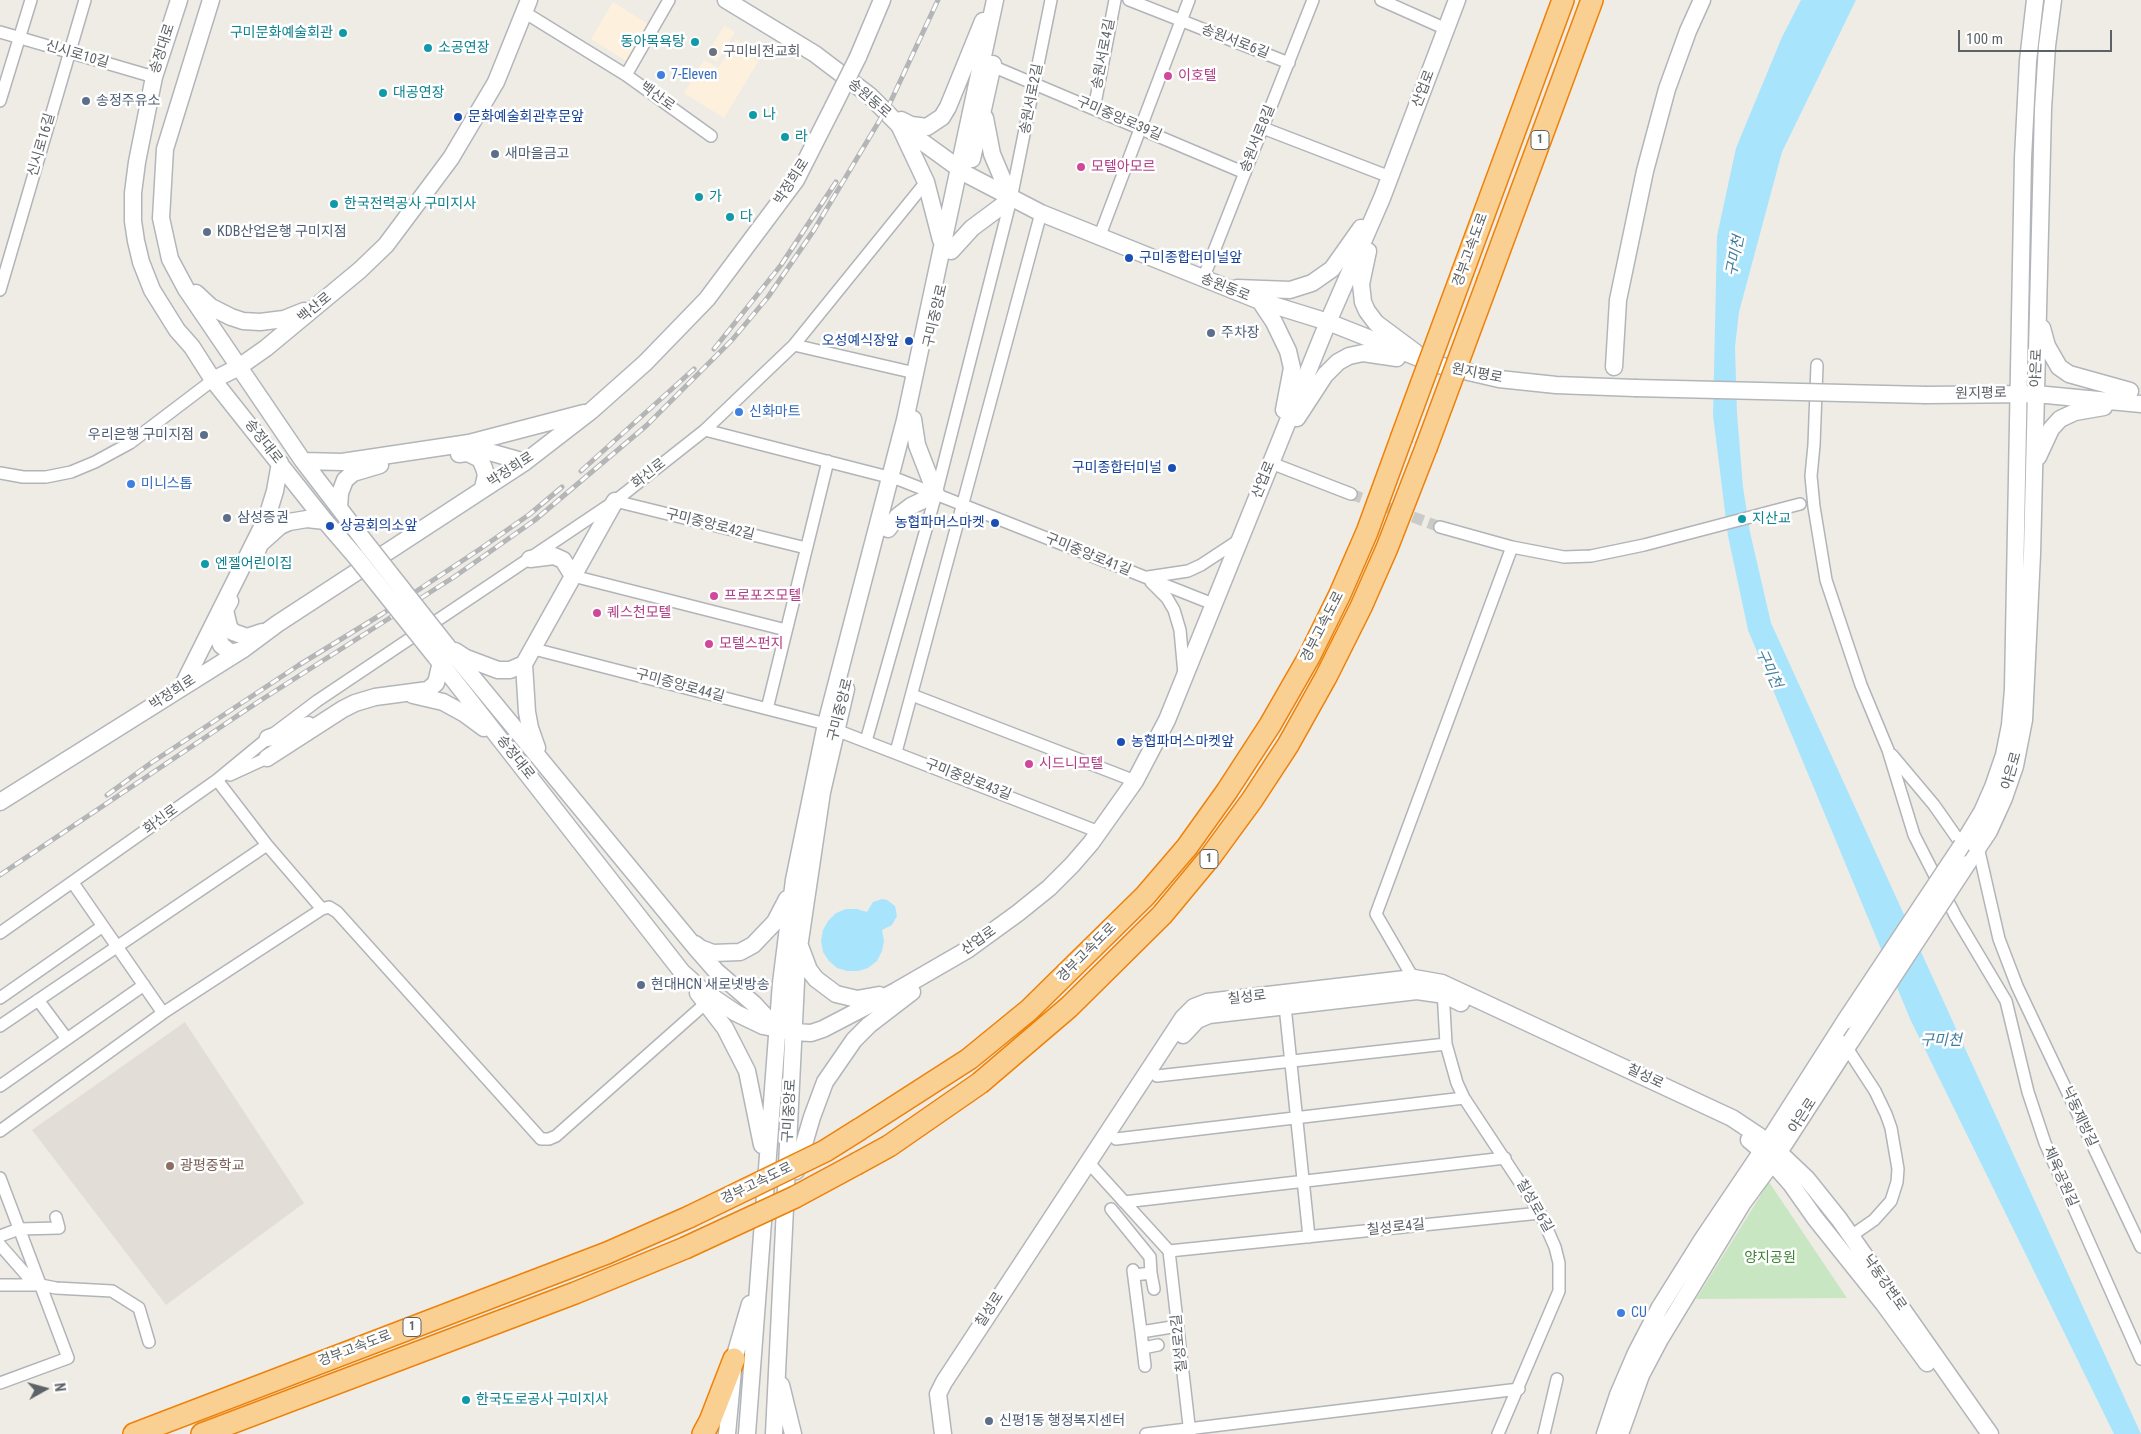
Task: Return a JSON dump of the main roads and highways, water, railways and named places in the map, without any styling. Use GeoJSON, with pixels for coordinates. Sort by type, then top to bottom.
{"type":"FeatureCollection","features":[{"type":"Feature","properties":{"kind":"highway","name":"경부고속도로"},"geometry":{"type":"LineString","coordinates":[[134,1434],[607,1253],[689,1217],[817,1155],[969,1059],[1029,1010],[1145,896],[1187,847],[1227,791],[1270,725],[1309,658],[1340,594],[1367,532],[1563,0]]}},
{"type":"Feature","properties":{"kind":"highway","name":"경부고속도로"},"geometry":{"type":"LineString","coordinates":[[202,1434],[575,1293],[686,1248],[795,1197],[858,1163],[889,1146],[980,1083],[1069,1008],[1162,915],[1211,856],[1252,800],[1288,745],[1326,677],[1361,607],[1387,548],[1426,448],[1592,0]]}},
{"type":"Feature","properties":{"kind":"highway"},"geometry":{"type":"LineString","coordinates":[[703,1434],[710,1421],[734,1359]]}},
{"type":"Feature","properties":{"kind":"water","name":"구미천"},"geometry":{"type":"Polygon","coordinates":[[[1801,0],[1856,0],[1782,152],[1739,312],[1735,347],[1737,413],[1743,487],[1750,532],[1771,623],[2141,1434],[2114,1434],[1911,1021],[1748,630],[1728,536],[1713,415],[1717,236],[1736,148],[1782,37],[1801,0]]]}},
{"type":"Feature","properties":{"kind":"water"},"geometry":{"type":"Polygon","coordinates":[[[882,899],[895,906],[897,916],[892,925],[882,930],[884,941],[877,961],[868,968],[858,971],[847,971],[837,968],[823,952],[821,941],[823,930],[828,921],[836,913],[846,909],[857,909],[867,912],[873,902],[882,899]]]}},
{"type":"Feature","properties":{"kind":"tunnel"},"geometry":{"type":"LineString","coordinates":[[1351,494],[1440,527]]}},
{"type":"Feature","properties":{"kind":"railway"},"geometry":{"type":"LineString","coordinates":[[0,875],[258,702],[454,577],[535,520],[646,426],[732,340],[768,297],[814,230],[890,103],[938,0]]}},
{"type":"Feature","properties":{"kind":"railway"},"geometry":{"type":"LineString","coordinates":[[714,349],[781,265],[836,182]]}},
{"type":"Feature","properties":{"kind":"railway"},"geometry":{"type":"LineString","coordinates":[[581,471],[694,369]]}},
{"type":"Feature","properties":{"kind":"railway"},"geometry":{"type":"LineString","coordinates":[[107,795],[151,763],[299,665],[382,614],[480,549],[530,514],[562,487]]}},
{"type":"Feature","properties":{"kind":"place","name":"구미문화예술회관"},"geometry":{"type":"Point","coordinates":[343,33]}},
{"type":"Feature","properties":{"kind":"place","name":"동아목욕탕"},"geometry":{"type":"Point","coordinates":[695,42]}},
{"type":"Feature","properties":{"kind":"place","name":"소공연장"},"geometry":{"type":"Point","coordinates":[428,48]}},
{"type":"Feature","properties":{"kind":"place","name":"구미비전교회"},"geometry":{"type":"Point","coordinates":[713,52]}},
{"type":"Feature","properties":{"kind":"place","name":"7-Eleven"},"geometry":{"type":"Point","coordinates":[661,75]}},
{"type":"Feature","properties":{"kind":"place","name":"이호텔"},"geometry":{"type":"Point","coordinates":[1168,76]}},
{"type":"Feature","properties":{"kind":"place","name":"대공연장"},"geometry":{"type":"Point","coordinates":[383,93]}},
{"type":"Feature","properties":{"kind":"place","name":"송정주유소"},"geometry":{"type":"Point","coordinates":[86,101]}},
{"type":"Feature","properties":{"kind":"place","name":"나"},"geometry":{"type":"Point","coordinates":[753,115]}},
{"type":"Feature","properties":{"kind":"place","name":"문화예술회관후문앞"},"geometry":{"type":"Point","coordinates":[458,117]}},
{"type":"Feature","properties":{"kind":"place","name":"라"},"geometry":{"type":"Point","coordinates":[785,137]}},
{"type":"Feature","properties":{"kind":"place","name":"새마을금고"},"geometry":{"type":"Point","coordinates":[495,154]}},
{"type":"Feature","properties":{"kind":"place","name":"모텔아모르"},"geometry":{"type":"Point","coordinates":[1081,167]}},
{"type":"Feature","properties":{"kind":"place","name":"가"},"geometry":{"type":"Point","coordinates":[699,197]}},
{"type":"Feature","properties":{"kind":"place","name":"한국전력공사 구미지사"},"geometry":{"type":"Point","coordinates":[334,204]}},
{"type":"Feature","properties":{"kind":"place","name":"다"},"geometry":{"type":"Point","coordinates":[730,217]}},
{"type":"Feature","properties":{"kind":"place","name":"KDB산업은행 구미지점"},"geometry":{"type":"Point","coordinates":[207,232]}},
{"type":"Feature","properties":{"kind":"place","name":"구미종합터미널앞"},"geometry":{"type":"Point","coordinates":[1129,258]}},
{"type":"Feature","properties":{"kind":"place","name":"주차장"},"geometry":{"type":"Point","coordinates":[1211,333]}},
{"type":"Feature","properties":{"kind":"place","name":"오성예식장앞"},"geometry":{"type":"Point","coordinates":[909,341]}},
{"type":"Feature","properties":{"kind":"place","name":"신화마트"},"geometry":{"type":"Point","coordinates":[739,412]}},
{"type":"Feature","properties":{"kind":"place","name":"우리은행 구미지점"},"geometry":{"type":"Point","coordinates":[204,435]}},
{"type":"Feature","properties":{"kind":"place","name":"구미종합터미널"},"geometry":{"type":"Point","coordinates":[1172,468]}},
{"type":"Feature","properties":{"kind":"place","name":"미니스톱"},"geometry":{"type":"Point","coordinates":[131,484]}},
{"type":"Feature","properties":{"kind":"place","name":"삼성증권"},"geometry":{"type":"Point","coordinates":[227,518]}},
{"type":"Feature","properties":{"kind":"place","name":"지산교"},"geometry":{"type":"Point","coordinates":[1742,519]}},
{"type":"Feature","properties":{"kind":"place","name":"농협파머스마켓"},"geometry":{"type":"Point","coordinates":[995,523]}},
{"type":"Feature","properties":{"kind":"place","name":"상공회의소앞"},"geometry":{"type":"Point","coordinates":[330,526]}},
{"type":"Feature","properties":{"kind":"place","name":"엔젤어린이집"},"geometry":{"type":"Point","coordinates":[205,564]}},
{"type":"Feature","properties":{"kind":"place","name":"프로포즈모텔"},"geometry":{"type":"Point","coordinates":[714,596]}},
{"type":"Feature","properties":{"kind":"place","name":"퀘스천모텔"},"geometry":{"type":"Point","coordinates":[597,613]}},
{"type":"Feature","properties":{"kind":"place","name":"모텔스펀지"},"geometry":{"type":"Point","coordinates":[709,644]}},
{"type":"Feature","properties":{"kind":"place","name":"농협파머스마켓앞"},"geometry":{"type":"Point","coordinates":[1121,742]}},
{"type":"Feature","properties":{"kind":"place","name":"시드니모텔"},"geometry":{"type":"Point","coordinates":[1029,764]}},
{"type":"Feature","properties":{"kind":"place","name":"현대HCN 새로넷방송"},"geometry":{"type":"Point","coordinates":[641,985]}},
{"type":"Feature","properties":{"kind":"place","name":"광평중학교"},"geometry":{"type":"Point","coordinates":[170,1166]}},
{"type":"Feature","properties":{"kind":"place","name":"CU"},"geometry":{"type":"Point","coordinates":[1621,1313]}},
{"type":"Feature","properties":{"kind":"place","name":"한국도로공사 구미지사"},"geometry":{"type":"Point","coordinates":[466,1400]}},
{"type":"Feature","properties":{"kind":"place","name":"신평1동 행정복지센터"},"geometry":{"type":"Point","coordinates":[989,1421]}},
{"type":"Feature","properties":{"kind":"park label","name":"양지공원"},"geometry":{"type":"Point","coordinates":[1770,1258]}}]}
